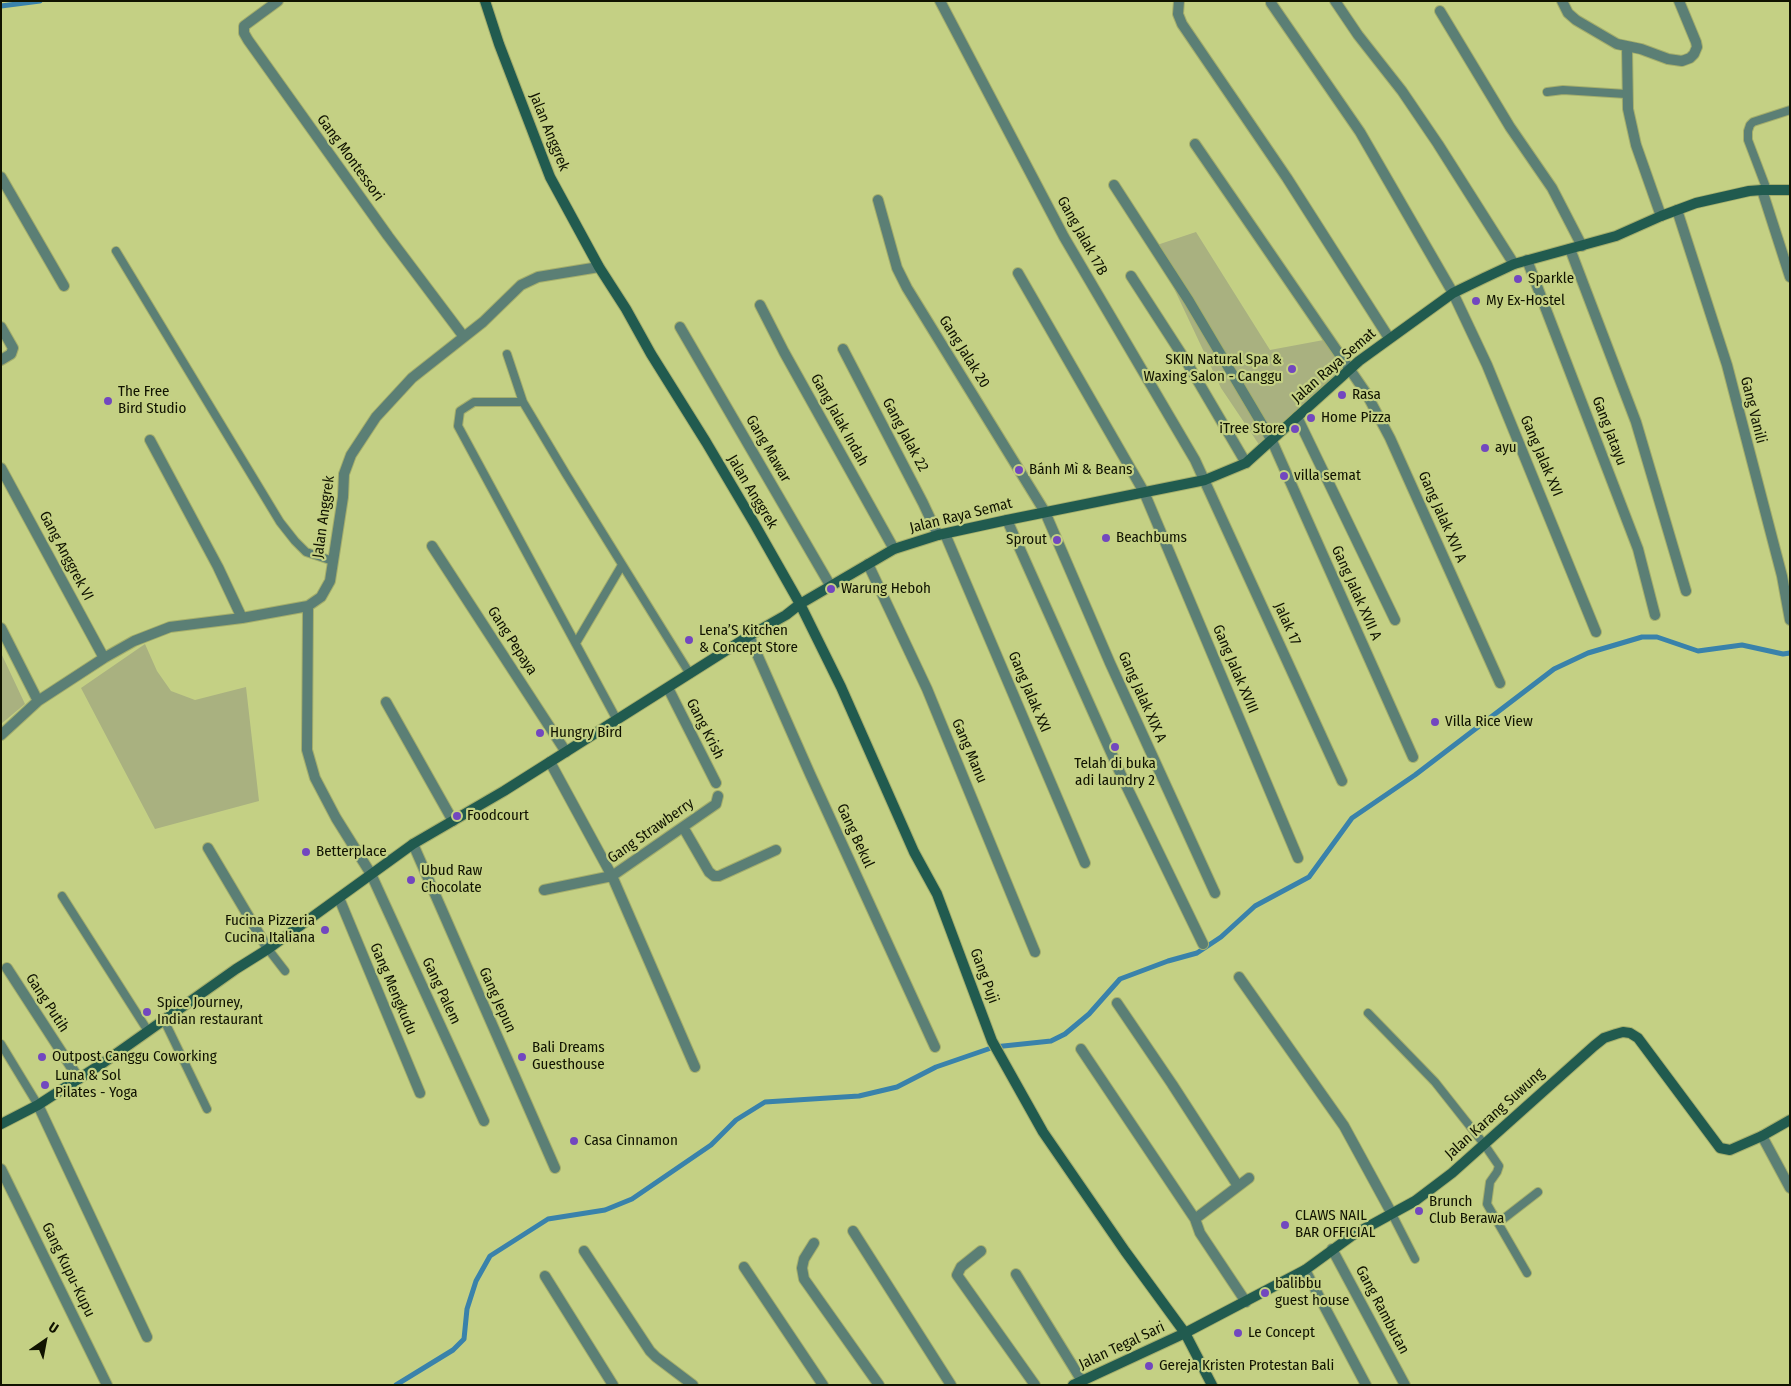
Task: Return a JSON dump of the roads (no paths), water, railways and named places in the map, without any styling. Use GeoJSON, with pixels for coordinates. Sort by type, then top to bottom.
{"type":"FeatureCollection","features":[{"type":"Feature","properties":{"kind":"street","name":"Gang Montessori"},"geometry":{"type":"LineString","coordinates":[[278,1],[244,26],[244,33],[388,236],[464,337]]}},
{"type":"Feature","properties":{"kind":"street","name":"Jalan Anggrek"},"geometry":{"type":"LineString","coordinates":[[485,1],[499,44],[550,177],[599,268],[626,309],[650,354],[706,442],[800,604]]}},
{"type":"Feature","properties":{"kind":"street","name":"Gang Jalak 17B"},"geometry":{"type":"LineString","coordinates":[[940,1],[1064,237],[1187,444],[1205,480]]}},
{"type":"Feature","properties":{"kind":"street"},"geometry":{"type":"LineString","coordinates":[[1179,1],[1178,14],[1182,24],[1287,178],[1389,338]]}},
{"type":"Feature","properties":{"kind":"street"},"geometry":{"type":"LineString","coordinates":[[1335,1],[1438,144],[1514,264]]}},
{"type":"Feature","properties":{"kind":"street"},"geometry":{"type":"LineString","coordinates":[[1562,1],[1568,12],[1576,20],[1617,44],[1682,61],[1690,58],[1697,47],[1679,1]]}},
{"type":"Feature","properties":{"kind":"street","name":"Gang Jalak XVI"},"geometry":{"type":"LineString","coordinates":[[1271,3],[1360,132],[1453,293],[1488,365],[1596,632]]}},
{"type":"Feature","properties":{"kind":"street"},"geometry":{"type":"LineString","coordinates":[[1440,11],[1510,127],[1552,188],[1582,246]]}},
{"type":"Feature","properties":{"kind":"street"},"geometry":{"type":"LineString","coordinates":[[1627,47],[1626,94],[1628,109],[1636,145],[1661,216]]}},
{"type":"Feature","properties":{"kind":"street","name":"Gang Jalak XVI A"},"geometry":{"type":"LineString","coordinates":[[1195,144],[1366,393],[1390,438],[1500,683]]}},
{"type":"Feature","properties":{"kind":"street"},"geometry":{"type":"LineString","coordinates":[[1,178],[64,286]]}},
{"type":"Feature","properties":{"kind":"street","name":"Gang Jalak XVII A"},"geometry":{"type":"LineString","coordinates":[[1114,186],[1188,302],[1272,441],[1413,757]]}},
{"type":"Feature","properties":{"kind":"street","name":"Jalan Raya Semat"},"geometry":{"type":"LineString","coordinates":[[1,1124],[38,1105],[79,1079],[236,969],[268,949],[413,844],[504,791],[749,636],[786,615],[830,585],[894,549],[942,534],[1205,480],[1246,463],[1350,368],[1453,293],[1514,264],[1616,236],[1677,210],[1724,196],[1764,190],[1790,190]]}},
{"type":"Feature","properties":{"kind":"street"},"geometry":{"type":"LineString","coordinates":[[1764,190],[1790,277]]}},
{"type":"Feature","properties":{"kind":"street","name":"Gang Jalak 20"},"geometry":{"type":"LineString","coordinates":[[878,200],[897,268],[906,288],[1045,512]]}},
{"type":"Feature","properties":{"kind":"street","name":"Gang Vanili"},"geometry":{"type":"LineString","coordinates":[[1677,210],[1726,365],[1782,576],[1790,620]]}},
{"type":"Feature","properties":{"kind":"street"},"geometry":{"type":"LineString","coordinates":[[1570,249],[1636,422],[1686,592]]}},
{"type":"Feature","properties":{"kind":"street","name":"Gang Jatayu"},"geometry":{"type":"LineString","coordinates":[[1527,260],[1638,549],[1655,615]]}},
{"type":"Feature","properties":{"kind":"street","name":"Jalan Anggrek"},"geometry":{"type":"LineString","coordinates":[[308,606],[321,597],[330,581],[344,474],[362,436],[376,417],[412,378],[483,322],[521,285],[538,277],[599,268]]}},
{"type":"Feature","properties":{"kind":"street","name":"Gang Jalak XVIII"},"geometry":{"type":"LineString","coordinates":[[1018,273],[1144,492],[1298,858]]}},
{"type":"Feature","properties":{"kind":"street"},"geometry":{"type":"LineString","coordinates":[[1131,276],[1186,361],[1246,463]]}},
{"type":"Feature","properties":{"kind":"street","name":"Gang Jalak Indah"},"geometry":{"type":"LineString","coordinates":[[760,305],[784,352],[894,549]]}},
{"type":"Feature","properties":{"kind":"street"},"geometry":{"type":"LineString","coordinates":[[1,327],[13,348],[11,354],[1,360]]}},
{"type":"Feature","properties":{"kind":"street","name":"Gang Mawar"},"geometry":{"type":"LineString","coordinates":[[680,327],[830,585]]}},
{"type":"Feature","properties":{"kind":"street","name":"Gang Jalak 22"},"geometry":{"type":"LineString","coordinates":[[843,349],[942,534]]}},
{"type":"Feature","properties":{"kind":"street"},"geometry":{"type":"LineString","coordinates":[[1297,417],[1395,620]]}},
{"type":"Feature","properties":{"kind":"street"},"geometry":{"type":"LineString","coordinates":[[150,440],[218,567],[242,618]]}},
{"type":"Feature","properties":{"kind":"street","name":"Gang Anggrek VI"},"geometry":{"type":"LineString","coordinates":[[1,468],[104,658]]}},
{"type":"Feature","properties":{"kind":"street","name":"Jalak 17"},"geometry":{"type":"LineString","coordinates":[[1205,480],[1342,781]]}},
{"type":"Feature","properties":{"kind":"street","name":"Gang Jalak XIX A"},"geometry":{"type":"LineString","coordinates":[[1045,512],[1110,663],[1215,893]]}},
{"type":"Feature","properties":{"kind":"street"},"geometry":{"type":"LineString","coordinates":[[1007,520],[1122,777],[1203,944]]}},
{"type":"Feature","properties":{"kind":"street","name":"Gang Jalak XXI"},"geometry":{"type":"LineString","coordinates":[[942,534],[1085,863]]}},
{"type":"Feature","properties":{"kind":"street","name":"Gang Pepaya"},"geometry":{"type":"LineString","coordinates":[[432,546],[566,752]]}},
{"type":"Feature","properties":{"kind":"street","name":"Gang Manu"},"geometry":{"type":"LineString","coordinates":[[868,564],[926,689],[1035,952]]}},
{"type":"Feature","properties":{"kind":"street","name":"Gang Puji"},"geometry":{"type":"LineString","coordinates":[[800,604],[841,687],[914,852],[937,894],[992,1041],[1043,1132],[1125,1251],[1185,1333]]}},
{"type":"Feature","properties":{"kind":"street"},"geometry":{"type":"LineString","coordinates":[[1,735],[38,701],[134,641],[170,627],[242,618],[308,606]]}},
{"type":"Feature","properties":{"kind":"street","name":"Gang Palem"},"geometry":{"type":"LineString","coordinates":[[308,606],[307,750],[315,778],[336,818],[370,874],[484,1120]]}},
{"type":"Feature","properties":{"kind":"street"},"geometry":{"type":"LineString","coordinates":[[1,628],[38,701]]}},
{"type":"Feature","properties":{"kind":"street","name":"Gang Bekul"},"geometry":{"type":"LineString","coordinates":[[749,636],[810,774],[936,1047]]}},
{"type":"Feature","properties":{"kind":"street","name":"Gang Krish"},"geometry":{"type":"LineString","coordinates":[[668,688],[716,783]]}},
{"type":"Feature","properties":{"kind":"street"},"geometry":{"type":"LineString","coordinates":[[386,702],[452,821]]}},
{"type":"Feature","properties":{"kind":"street","name":"Gang Strawberry"},"geometry":{"type":"LineString","coordinates":[[550,762],[612,876],[683,827],[717,800]]}},
{"type":"Feature","properties":{"kind":"street"},"geometry":{"type":"LineString","coordinates":[[683,827],[709,872],[714,876],[719,876],[776,850]]}},
{"type":"Feature","properties":{"kind":"street","name":"Gang Jepun"},"geometry":{"type":"LineString","coordinates":[[413,844],[555,1168]]}},
{"type":"Feature","properties":{"kind":"street"},"geometry":{"type":"LineString","coordinates":[[208,848],[268,949]]}},
{"type":"Feature","properties":{"kind":"street"},"geometry":{"type":"LineString","coordinates":[[544,890],[612,876],[695,1067]]}},
{"type":"Feature","properties":{"kind":"street","name":"Gang Mengkudu"},"geometry":{"type":"LineString","coordinates":[[339,898],[420,1093]]}},
{"type":"Feature","properties":{"kind":"street","name":"Gang Putih"},"geometry":{"type":"LineString","coordinates":[[7,968],[79,1079]]}},
{"type":"Feature","properties":{"kind":"street"},"geometry":{"type":"LineString","coordinates":[[1239,977],[1344,1126],[1392,1214]]}},
{"type":"Feature","properties":{"kind":"street"},"geometry":{"type":"LineString","coordinates":[[1117,1003],[1238,1186]]}},
{"type":"Feature","properties":{"kind":"street","name":"Jalan Karang Suwung"},"geometry":{"type":"LineString","coordinates":[[1185,1333],[1305,1270],[1353,1235],[1414,1202],[1444,1179],[1604,1038],[1623,1032],[1630,1033],[1638,1038],[1720,1148],[1730,1150],[1762,1136],[1790,1120]]}},
{"type":"Feature","properties":{"kind":"street"},"geometry":{"type":"LineString","coordinates":[[1081,1049],[1195,1219],[1200,1233],[1246,1302]]}},
{"type":"Feature","properties":{"kind":"street"},"geometry":{"type":"LineString","coordinates":[[38,1105],[147,1337]]}},
{"type":"Feature","properties":{"kind":"street"},"geometry":{"type":"LineString","coordinates":[[1762,1136],[1790,1188]]}},
{"type":"Feature","properties":{"kind":"street","name":"Gang Kupu-Kupu"},"geometry":{"type":"LineString","coordinates":[[1,1169],[108,1385]]}},
{"type":"Feature","properties":{"kind":"street"},"geometry":{"type":"LineString","coordinates":[[1195,1219],[1249,1178]]}},
{"type":"Feature","properties":{"kind":"street"},"geometry":{"type":"LineString","coordinates":[[854,1231],[951,1385]]}},
{"type":"Feature","properties":{"kind":"street"},"geometry":{"type":"LineString","coordinates":[[814,1243],[804,1259],[802,1268],[804,1279],[879,1385]]}},
{"type":"Feature","properties":{"kind":"street","name":"Gang Rambutan"},"geometry":{"type":"LineString","coordinates":[[1332,1249],[1405,1385]]}},
{"type":"Feature","properties":{"kind":"street"},"geometry":{"type":"LineString","coordinates":[[584,1251],[650,1350],[656,1357],[693,1385]]}},
{"type":"Feature","properties":{"kind":"street"},"geometry":{"type":"LineString","coordinates":[[981,1251],[961,1267],[957,1275],[959,1280],[1035,1385]]}},
{"type":"Feature","properties":{"kind":"street"},"geometry":{"type":"LineString","coordinates":[[744,1267],[823,1385]]}},
{"type":"Feature","properties":{"kind":"street"},"geometry":{"type":"LineString","coordinates":[[1305,1270],[1366,1385]]}},
{"type":"Feature","properties":{"kind":"street"},"geometry":{"type":"LineString","coordinates":[[1016,1274],[1077,1383]]}},
{"type":"Feature","properties":{"kind":"street"},"geometry":{"type":"LineString","coordinates":[[545,1276],[613,1385]]}},
{"type":"Feature","properties":{"kind":"street","name":"Jalan Tegal Sari"},"geometry":{"type":"LineString","coordinates":[[1077,1383],[1185,1333],[1212,1385]]}},
{"type":"Feature","properties":{"kind":"lane"},"geometry":{"type":"LineString","coordinates":[[1547,92],[1563,90],[1626,94]]}},
{"type":"Feature","properties":{"kind":"lane"},"geometry":{"type":"LineString","coordinates":[[1764,190],[1748,140],[1748,131],[1753,122],[1790,110]]}},
{"type":"Feature","properties":{"kind":"lane"},"geometry":{"type":"LineString","coordinates":[[116,251],[280,522],[306,552],[333,561]]}},
{"type":"Feature","properties":{"kind":"lane"},"geometry":{"type":"LineString","coordinates":[[507,354],[524,402],[622,566],[690,674]]}},
{"type":"Feature","properties":{"kind":"lane"},"geometry":{"type":"LineString","coordinates":[[524,402],[474,402],[460,411],[458,426],[618,720]]}},
{"type":"Feature","properties":{"kind":"lane"},"geometry":{"type":"LineString","coordinates":[[576,643],[622,566]]}},
{"type":"Feature","properties":{"kind":"lane"},"geometry":{"type":"LineString","coordinates":[[62,896],[148,1031]]}},
{"type":"Feature","properties":{"kind":"lane"},"geometry":{"type":"LineString","coordinates":[[268,949],[285,971]]}},
{"type":"Feature","properties":{"kind":"lane"},"geometry":{"type":"LineString","coordinates":[[1368,1013],[1435,1082],[1499,1166],[1490,1182],[1487,1204],[1527,1273]]}},
{"type":"Feature","properties":{"kind":"lane"},"geometry":{"type":"LineString","coordinates":[[164,1020],[207,1109]]}},
{"type":"Feature","properties":{"kind":"lane"},"geometry":{"type":"LineString","coordinates":[[1,1044],[38,1105]]}},
{"type":"Feature","properties":{"kind":"lane"},"geometry":{"type":"LineString","coordinates":[[1498,1223],[1538,1192]]}},
{"type":"Feature","properties":{"kind":"lane"},"geometry":{"type":"LineString","coordinates":[[1392,1214],[1415,1259]]}},
{"type":"Feature","properties":{"kind":"waterway"},"geometry":{"type":"LineString","coordinates":[[1,6],[40,1]]}},
{"type":"Feature","properties":{"kind":"waterway"},"geometry":{"type":"LineString","coordinates":[[396,1385],[453,1350],[464,1339],[467,1309],[476,1281],[490,1256],[548,1219],[605,1210],[632,1199],[711,1145],[736,1120],[765,1102],[859,1096],[897,1087],[936,1067],[994,1047],[1051,1041],[1065,1034],[1089,1014],[1120,979],[1168,961],[1197,953],[1221,937],[1255,906],[1309,877],[1352,818],[1415,775],[1554,669],[1588,653],[1642,637],[1657,637],[1698,651],[1742,645],[1783,654],[1790,653]]}},
{"type":"Feature","properties":{"kind":"place","name":"Sparkle"},"geometry":{"type":"Point","coordinates":[1518,279]}},
{"type":"Feature","properties":{"kind":"place","name":"My Ex-Hostel"},"geometry":{"type":"Point","coordinates":[1476,301]}},
{"type":"Feature","properties":{"kind":"place","name":"SKIN Natural Spa & Waxing Salon - Canggu"},"geometry":{"type":"Point","coordinates":[1292,369]}},
{"type":"Feature","properties":{"kind":"place","name":"Rasa"},"geometry":{"type":"Point","coordinates":[1342,395]}},
{"type":"Feature","properties":{"kind":"place","name":"The Free Bird Studio"},"geometry":{"type":"Point","coordinates":[108,401]}},
{"type":"Feature","properties":{"kind":"place","name":"Home Pizza"},"geometry":{"type":"Point","coordinates":[1311,418]}},
{"type":"Feature","properties":{"kind":"place","name":"iTree Store"},"geometry":{"type":"Point","coordinates":[1295,429]}},
{"type":"Feature","properties":{"kind":"place","name":"ayu"},"geometry":{"type":"Point","coordinates":[1485,448]}},
{"type":"Feature","properties":{"kind":"place","name":"Bánh Mì & Beans"},"geometry":{"type":"Point","coordinates":[1019,470]}},
{"type":"Feature","properties":{"kind":"place","name":"villa semat"},"geometry":{"type":"Point","coordinates":[1284,476]}},
{"type":"Feature","properties":{"kind":"place","name":"Beachbums"},"geometry":{"type":"Point","coordinates":[1106,538]}},
{"type":"Feature","properties":{"kind":"place","name":"Sprout"},"geometry":{"type":"Point","coordinates":[1057,540]}},
{"type":"Feature","properties":{"kind":"place","name":"Warung Heboh"},"geometry":{"type":"Point","coordinates":[831,589]}},
{"type":"Feature","properties":{"kind":"place","name":"Lena’S Kitchen & Concept Store"},"geometry":{"type":"Point","coordinates":[689,640]}},
{"type":"Feature","properties":{"kind":"place","name":"Villa Rice View"},"geometry":{"type":"Point","coordinates":[1435,722]}},
{"type":"Feature","properties":{"kind":"place","name":"Hungry Bird"},"geometry":{"type":"Point","coordinates":[540,733]}},
{"type":"Feature","properties":{"kind":"place","name":"Telah di buka adi laundry 2"},"geometry":{"type":"Point","coordinates":[1115,747]}},
{"type":"Feature","properties":{"kind":"place","name":"Foodcourt"},"geometry":{"type":"Point","coordinates":[457,816]}},
{"type":"Feature","properties":{"kind":"place","name":"Betterplace"},"geometry":{"type":"Point","coordinates":[306,852]}},
{"type":"Feature","properties":{"kind":"place","name":"Ubud Raw Chocolate"},"geometry":{"type":"Point","coordinates":[411,880]}},
{"type":"Feature","properties":{"kind":"place","name":"Fucina Pizzeria Cucina Italiana"},"geometry":{"type":"Point","coordinates":[325,930]}},
{"type":"Feature","properties":{"kind":"place","name":"Spice Journey, Indian restaurant"},"geometry":{"type":"Point","coordinates":[147,1012]}},
{"type":"Feature","properties":{"kind":"place","name":"Outpost Canggu Coworking"},"geometry":{"type":"Point","coordinates":[42,1057]}},
{"type":"Feature","properties":{"kind":"place","name":"Bali Dreams Guesthouse"},"geometry":{"type":"Point","coordinates":[522,1057]}},
{"type":"Feature","properties":{"kind":"place","name":"Luna & Sol Pilates - Yoga"},"geometry":{"type":"Point","coordinates":[45,1085]}},
{"type":"Feature","properties":{"kind":"place","name":"Casa Cinnamon"},"geometry":{"type":"Point","coordinates":[574,1141]}},
{"type":"Feature","properties":{"kind":"place","name":"Brunch Club Berawa"},"geometry":{"type":"Point","coordinates":[1419,1211]}},
{"type":"Feature","properties":{"kind":"place","name":"CLAWS NAIL BAR OFFICIAL"},"geometry":{"type":"Point","coordinates":[1285,1225]}},
{"type":"Feature","properties":{"kind":"place","name":"balibbu guest house"},"geometry":{"type":"Point","coordinates":[1265,1293]}},
{"type":"Feature","properties":{"kind":"place","name":"Le Concept"},"geometry":{"type":"Point","coordinates":[1238,1333]}},
{"type":"Feature","properties":{"kind":"place","name":"Gereja Kristen Protestan Bali"},"geometry":{"type":"Point","coordinates":[1149,1366]}}]}
